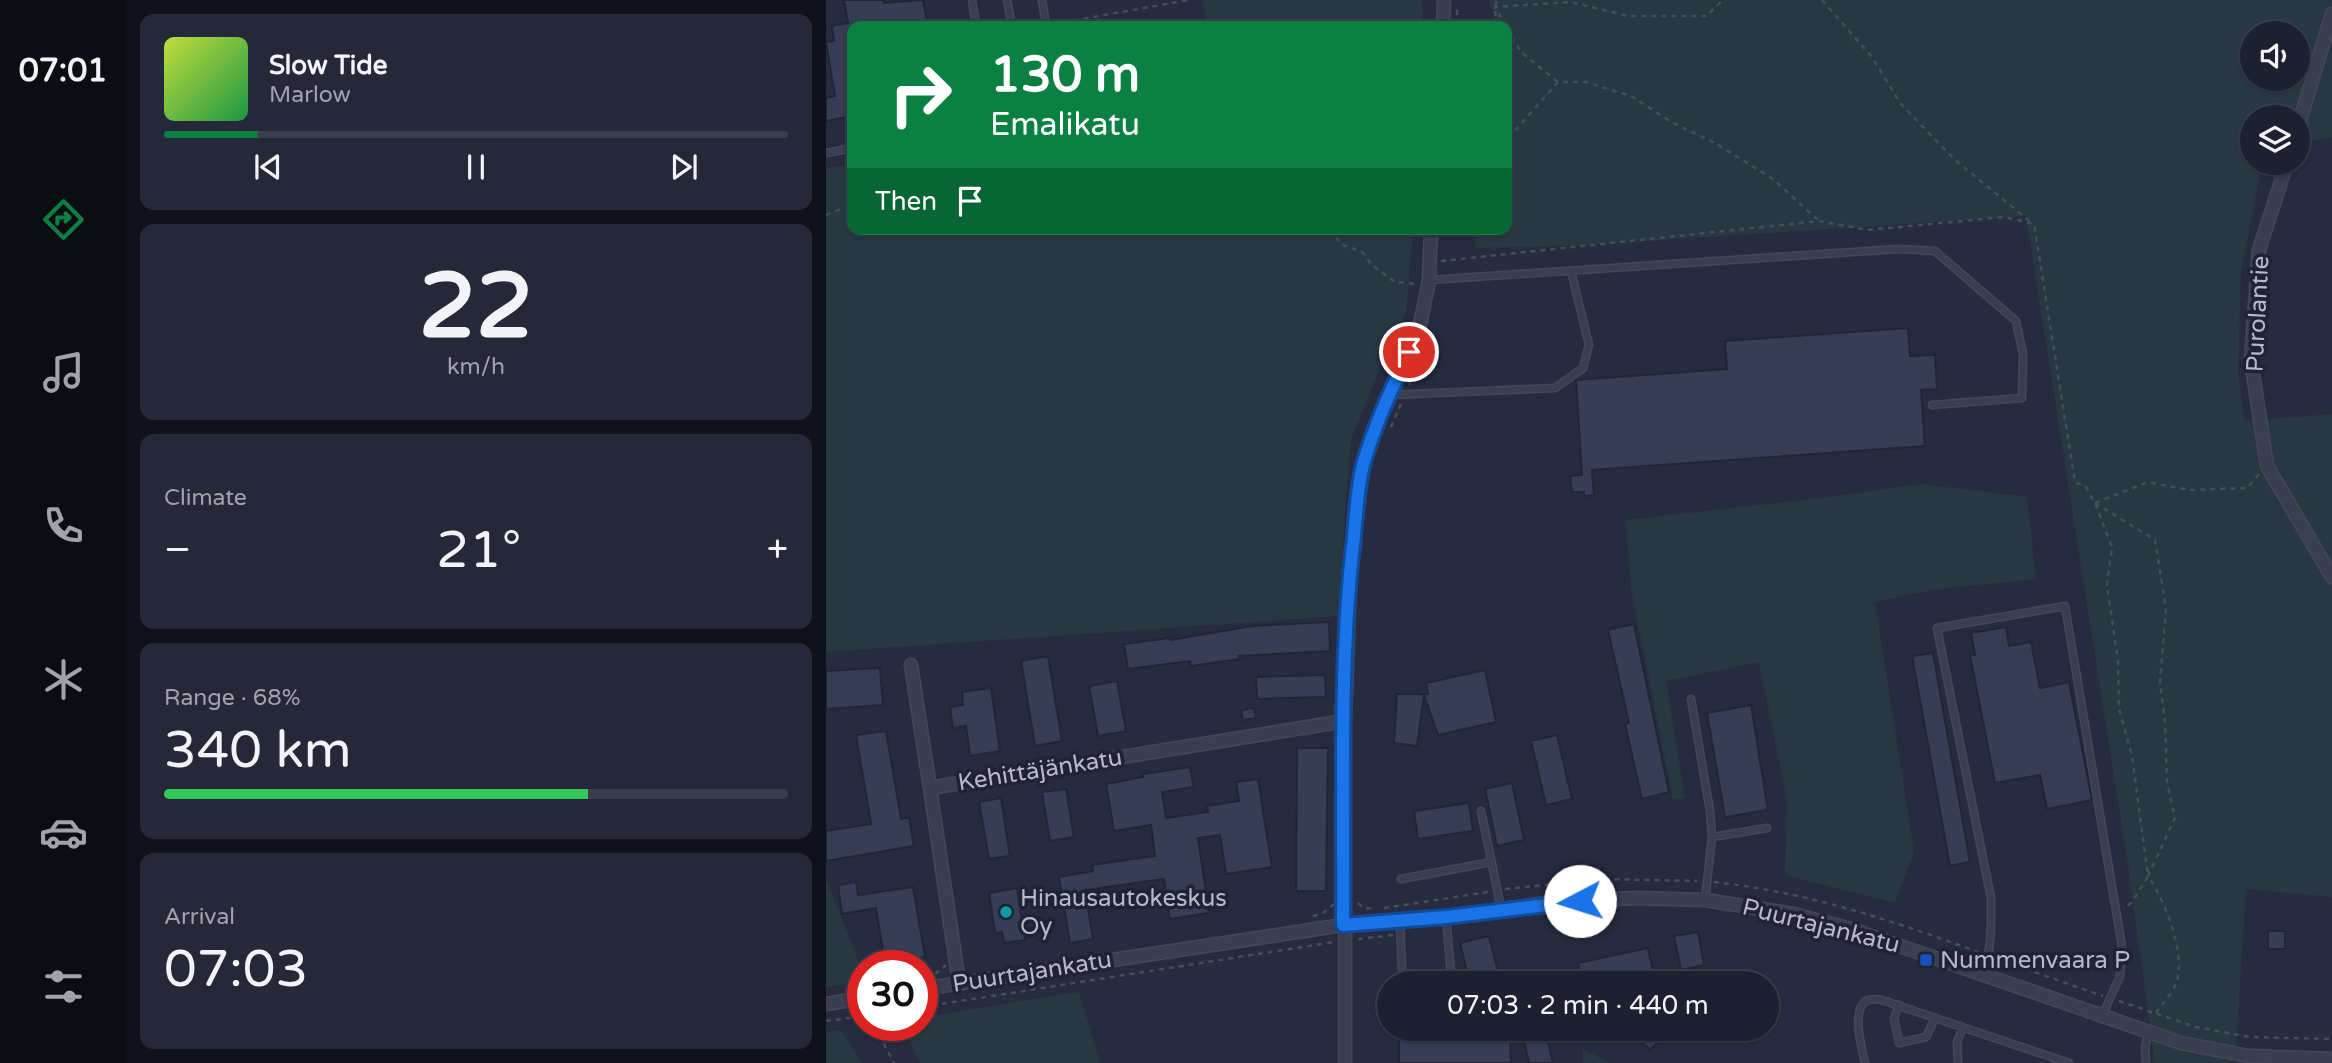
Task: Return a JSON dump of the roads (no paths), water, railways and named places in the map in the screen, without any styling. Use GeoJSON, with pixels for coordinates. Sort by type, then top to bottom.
{"type":"FeatureCollection","features":[{"type":"Feature","properties":{"kind":"street"},"geometry":{"type":"LineString","coordinates":[[1443,21],[1444,0]]}},
{"type":"Feature","properties":{"kind":"street"},"geometry":{"type":"LineString","coordinates":[[2305,105],[2332,14]]}},
{"type":"Feature","properties":{"kind":"street","name":"Purolantie"},"geometry":{"type":"LineString","coordinates":[[2283,175],[2259,250],[2251,360],[2267,466],[2332,577]]}},
{"type":"Feature","properties":{"kind":"street"},"geometry":{"type":"LineString","coordinates":[[1345,1063],[1343,903],[1350,579],[1363,466],[1388,395],[1419,330],[1432,281],[1431,235]]}},
{"type":"Feature","properties":{"kind":"street"},"geometry":{"type":"LineString","coordinates":[[911,665],[930,789]]}},
{"type":"Feature","properties":{"kind":"street","name":"Kehittäjänkatu"},"geometry":{"type":"LineString","coordinates":[[960,984],[930,789],[1345,721]]}},
{"type":"Feature","properties":{"kind":"street","name":"Puurtajankatu"},"geometry":{"type":"LineString","coordinates":[[938,983],[960,984],[1343,925],[1400,928],[1446,917],[1553,902],[1607,899],[1705,900],[1793,914],[1851,929],[2181,1043],[2249,1056],[2332,1059]]}},
{"type":"Feature","properties":{"kind":"street"},"geometry":{"type":"LineString","coordinates":[[826,1004],[847,1001]]}},
{"type":"Feature","properties":{"kind":"lane"},"geometry":{"type":"LineString","coordinates":[[972,0],[975,21]]}},
{"type":"Feature","properties":{"kind":"lane"},"geometry":{"type":"LineString","coordinates":[[1007,0],[1011,21]]}},
{"type":"Feature","properties":{"kind":"lane"},"geometry":{"type":"LineString","coordinates":[[1042,0],[1045,21]]}},
{"type":"Feature","properties":{"kind":"lane"},"geometry":{"type":"LineString","coordinates":[[826,153],[847,149]]}},
{"type":"Feature","properties":{"kind":"lane"},"geometry":{"type":"LineString","coordinates":[[1432,281],[1899,249],[1935,251],[2016,321],[2022,365],[2022,398],[1932,405]]}},
{"type":"Feature","properties":{"kind":"lane"},"geometry":{"type":"LineString","coordinates":[[1388,395],[1555,388],[1583,368],[1589,345],[1571,271]]}},
{"type":"Feature","properties":{"kind":"lane"},"geometry":{"type":"LineString","coordinates":[[1983,974],[1989,956],[1991,898],[1937,628],[2065,606],[2122,946],[2120,976],[2102,1016]]}},
{"type":"Feature","properties":{"kind":"lane"},"geometry":{"type":"LineString","coordinates":[[1691,699],[1712,837],[1705,900]]}},
{"type":"Feature","properties":{"kind":"lane"},"geometry":{"type":"LineString","coordinates":[[1481,811],[1501,910]]}},
{"type":"Feature","properties":{"kind":"lane"},"geometry":{"type":"LineString","coordinates":[[1712,837],[1767,828]]}},
{"type":"Feature","properties":{"kind":"lane"},"geometry":{"type":"LineString","coordinates":[[1401,880],[1492,862]]}},
{"type":"Feature","properties":{"kind":"lane"},"geometry":{"type":"LineString","coordinates":[[1446,917],[1451,971]]}},
{"type":"Feature","properties":{"kind":"lane"},"geometry":{"type":"LineString","coordinates":[[1400,928],[1402,969]]}},
{"type":"Feature","properties":{"kind":"lane"},"geometry":{"type":"LineString","coordinates":[[1865,1063],[1859,1028],[1860,1006],[1867,1000],[1879,999],[2069,1063]]}},
{"type":"Feature","properties":{"kind":"lane"},"geometry":{"type":"LineString","coordinates":[[1899,1005],[1894,1018],[1899,1043],[1926,1037],[1935,1018]]}},
{"type":"Feature","properties":{"kind":"lane"},"geometry":{"type":"LineString","coordinates":[[1958,1063],[1957,1042],[1963,1027]]}},
{"type":"Feature","properties":{"kind":"lane"},"geometry":{"type":"LineString","coordinates":[[2146,1063],[2149,1032]]}},
{"type":"Feature","properties":{"kind":"place","name":"Hinausautokeskus Oy"},"geometry":{"type":"Point","coordinates":[1006,912]}},
{"type":"Feature","properties":{"kind":"place","name":"Nummenvaara P"},"geometry":{"type":"Point","coordinates":[1926,960]}}]}
